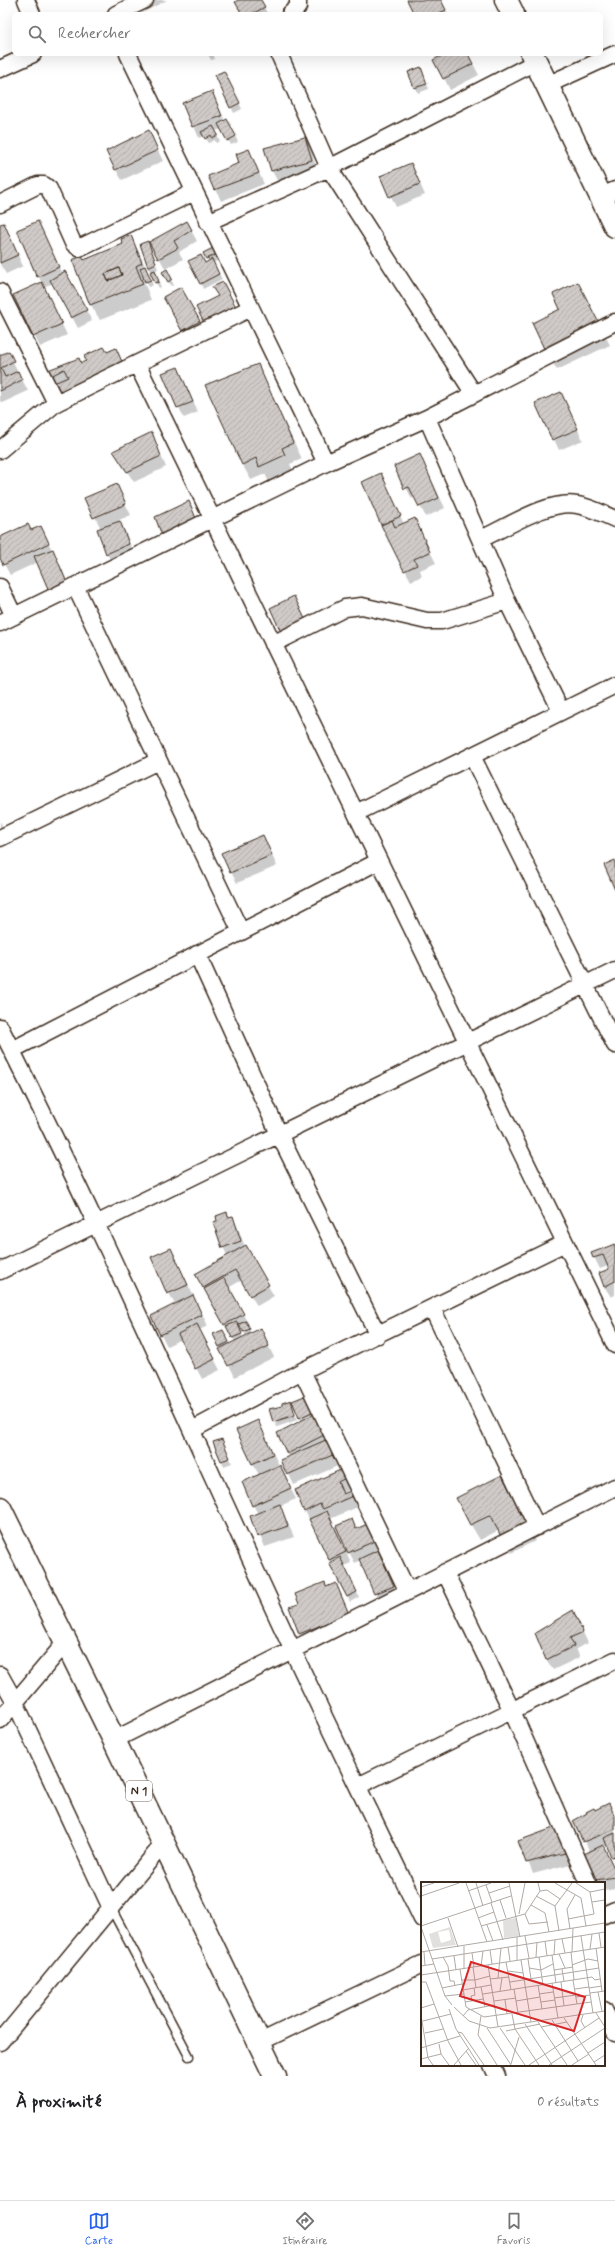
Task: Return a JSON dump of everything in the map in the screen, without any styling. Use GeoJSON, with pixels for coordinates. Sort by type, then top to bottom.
{"type":"FeatureCollection","features":[{"type":"Feature","properties":{"kind":"main road"},"geometry":{"type":"LineString","coordinates":[[506,0],[512,12]]}},
{"type":"Feature","properties":{"kind":"main road"},"geometry":{"type":"LineString","coordinates":[[534,58],[547,85],[608,193],[615,226]]}},
{"type":"Feature","properties":{"kind":"main road","name":"N 1"},"geometry":{"type":"LineString","coordinates":[[0,1508],[164,1843],[275,2076]]}},
{"type":"Feature","properties":{"kind":"street"},"geometry":{"type":"LineString","coordinates":[[26,0],[31,12]]}},
{"type":"Feature","properties":{"kind":"street"},"geometry":{"type":"LineString","coordinates":[[120,12],[145,0]]}},
{"type":"Feature","properties":{"kind":"street"},"geometry":{"type":"LineString","coordinates":[[292,12],[298,7],[298,0]]}},
{"type":"Feature","properties":{"kind":"street"},"geometry":{"type":"LineString","coordinates":[[547,85],[615,54]]}},
{"type":"Feature","properties":{"kind":"street"},"geometry":{"type":"LineString","coordinates":[[0,69],[29,56]]}},
{"type":"Feature","properties":{"kind":"street"},"geometry":{"type":"LineString","coordinates":[[129,56],[326,463]]}},
{"type":"Feature","properties":{"kind":"street"},"geometry":{"type":"LineString","coordinates":[[280,56],[329,168],[474,394]]}},
{"type":"Feature","properties":{"kind":"street"},"geometry":{"type":"LineString","coordinates":[[208,222],[329,168],[534,58]]}},
{"type":"Feature","properties":{"kind":"street"},"geometry":{"type":"LineString","coordinates":[[0,204],[38,185],[44,185],[49,189],[72,243],[79,248],[194,192]]}},
{"type":"Feature","properties":{"kind":"street"},"geometry":{"type":"LineString","coordinates":[[0,292],[56,403]]}},
{"type":"Feature","properties":{"kind":"street"},"geometry":{"type":"LineString","coordinates":[[0,450],[56,403],[251,308]]}},
{"type":"Feature","properties":{"kind":"street"},"geometry":{"type":"LineString","coordinates":[[0,587],[7,620],[326,463],[427,418],[615,322]]}},
{"type":"Feature","properties":{"kind":"street"},"geometry":{"type":"LineString","coordinates":[[137,364],[565,1243],[611,1325],[615,1345]]}},
{"type":"Feature","properties":{"kind":"street"},"geometry":{"type":"LineString","coordinates":[[427,418],[508,601],[561,711]]}},
{"type":"Feature","properties":{"kind":"street"},"geometry":{"type":"LineString","coordinates":[[481,540],[546,509],[564,504],[577,505],[615,519]]}},
{"type":"Feature","properties":{"kind":"street"},"geometry":{"type":"LineString","coordinates":[[74,586],[241,932]]}},
{"type":"Feature","properties":{"kind":"street"},"geometry":{"type":"LineString","coordinates":[[273,644],[345,608],[362,606],[427,621],[442,622],[508,601]]}},
{"type":"Feature","properties":{"kind":"street"},"geometry":{"type":"LineString","coordinates":[[356,813],[615,685]]}},
{"type":"Feature","properties":{"kind":"street"},"geometry":{"type":"LineString","coordinates":[[472,756],[615,1045]]}},
{"type":"Feature","properties":{"kind":"street"},"geometry":{"type":"LineString","coordinates":[[0,838],[158,760]]}},
{"type":"Feature","properties":{"kind":"street"},"geometry":{"type":"LineString","coordinates":[[12,1050],[379,861]]}},
{"type":"Feature","properties":{"kind":"street"},"geometry":{"type":"LineString","coordinates":[[197,954],[279,1134],[378,1335]]}},
{"type":"Feature","properties":{"kind":"street"},"geometry":{"type":"LineString","coordinates":[[0,1271],[615,970]]}},
{"type":"Feature","properties":{"kind":"street"},"geometry":{"type":"LineString","coordinates":[[0,1027],[192,1430],[293,1650],[421,1917]]}},
{"type":"Feature","properties":{"kind":"street"},"geometry":{"type":"LineString","coordinates":[[192,1430],[302,1371],[565,1243]]}},
{"type":"Feature","properties":{"kind":"street"},"geometry":{"type":"LineString","coordinates":[[432,1308],[537,1527]]}},
{"type":"Feature","properties":{"kind":"street"},"geometry":{"type":"LineString","coordinates":[[302,1371],[408,1592]]}},
{"type":"Feature","properties":{"kind":"street"},"geometry":{"type":"LineString","coordinates":[[114,1740],[615,1487]]}},
{"type":"Feature","properties":{"kind":"street"},"geometry":{"type":"LineString","coordinates":[[445,1572],[512,1711],[588,1882]]}},
{"type":"Feature","properties":{"kind":"street"},"geometry":{"type":"LineString","coordinates":[[0,1720],[66,1642]]}},
{"type":"Feature","properties":{"kind":"street"},"geometry":{"type":"LineString","coordinates":[[358,1786],[615,1660]]}},
{"type":"Feature","properties":{"kind":"street"},"geometry":{"type":"LineString","coordinates":[[0,1675],[15,1702],[111,1908]]}},
{"type":"Feature","properties":{"kind":"street"},"geometry":{"type":"LineString","coordinates":[[0,2042],[164,1843]]}},
{"type":"Feature","properties":{"kind":"street"},"geometry":{"type":"LineString","coordinates":[[605,1915],[615,1910]]}},
{"type":"Feature","properties":{"kind":"street"},"geometry":{"type":"LineString","coordinates":[[260,2042],[421,1964]]}},
{"type":"Feature","properties":{"kind":"street"},"geometry":{"type":"LineString","coordinates":[[605,2012],[615,2033]]}},
{"type":"Feature","properties":{"kind":"street"},"geometry":{"type":"LineString","coordinates":[[492,2066],[497,2076]]}},
{"type":"Feature","properties":{"kind":"lane"},"geometry":{"type":"LineString","coordinates":[[111,1908],[189,2056]]}},
{"type":"Feature","properties":{"kind":"building"},"geometry":{"type":"Polygon","coordinates":[[[238,0],[261,0],[265,7],[256,12],[241,12],[235,2],[238,0]]]}},
{"type":"Feature","properties":{"kind":"building"},"geometry":{"type":"Polygon","coordinates":[[[407,0],[441,0],[446,10],[442,12],[413,12],[407,0]]]}},
{"type":"Feature","properties":{"kind":"building"},"geometry":{"type":"Polygon","coordinates":[[[441,56],[469,56],[473,64],[443,79],[433,60],[441,56]]]}},
{"type":"Feature","properties":{"kind":"building"},"geometry":{"type":"Polygon","coordinates":[[[421,67],[427,84],[414,88],[408,72],[421,67]]]}},
{"type":"Feature","properties":{"kind":"building"},"geometry":{"type":"Polygon","coordinates":[[[224,71],[240,103],[230,108],[215,75],[224,71]]]}},
{"type":"Feature","properties":{"kind":"building"},"geometry":{"type":"Polygon","coordinates":[[[212,91],[222,116],[192,127],[182,103],[212,91]]]}},
{"type":"Feature","properties":{"kind":"building"},"geometry":{"type":"Polygon","coordinates":[[[227,119],[236,136],[227,141],[218,124],[227,119]]]}},
{"type":"Feature","properties":{"kind":"building"},"geometry":{"type":"Polygon","coordinates":[[[213,126],[218,135],[212,138],[211,135],[205,139],[201,132],[213,126]]]}},
{"type":"Feature","properties":{"kind":"building"},"geometry":{"type":"Polygon","coordinates":[[[149,130],[158,150],[115,170],[106,151],[149,130]]]}},
{"type":"Feature","properties":{"kind":"building"},"geometry":{"type":"Polygon","coordinates":[[[305,137],[312,160],[271,171],[264,148],[305,137]]]}},
{"type":"Feature","properties":{"kind":"building"},"geometry":{"type":"Polygon","coordinates":[[[249,149],[259,173],[214,190],[208,176],[239,163],[236,154],[249,149]]]}},
{"type":"Feature","properties":{"kind":"building"},"geometry":{"type":"Polygon","coordinates":[[[411,163],[420,184],[389,197],[380,176],[411,163]]]}},
{"type":"Feature","properties":{"kind":"building"},"geometry":{"type":"Polygon","coordinates":[[[38,221],[59,267],[37,277],[17,230],[38,221]]]}},
{"type":"Feature","properties":{"kind":"building"},"geometry":{"type":"Polygon","coordinates":[[[187,221],[192,230],[174,241],[178,248],[158,259],[149,242],[187,221]]]}},
{"type":"Feature","properties":{"kind":"building"},"geometry":{"type":"Polygon","coordinates":[[[4,223],[18,255],[0,263],[0,224],[4,223]]]}},
{"type":"Feature","properties":{"kind":"building"},"geometry":{"type":"Polygon","coordinates":[[[131,235],[142,263],[136,266],[143,284],[90,305],[72,260],[82,256],[84,260],[123,244],[121,239],[131,235]],[[119,268],[105,274],[108,281],[122,275],[119,268]]]}},
{"type":"Feature","properties":{"kind":"building"},"geometry":{"type":"Polygon","coordinates":[[[148,241],[156,263],[148,267],[140,244],[148,241]]]}},
{"type":"Feature","properties":{"kind":"building"},"geometry":{"type":"Polygon","coordinates":[[[215,247],[218,254],[206,259],[203,253],[215,247]]]}},
{"type":"Feature","properties":{"kind":"building"},"geometry":{"type":"Polygon","coordinates":[[[201,255],[205,263],[212,259],[219,274],[200,284],[188,261],[201,255]]]}},
{"type":"Feature","properties":{"kind":"building"},"geometry":{"type":"Polygon","coordinates":[[[145,266],[151,280],[145,282],[140,268],[145,266]]]}},
{"type":"Feature","properties":{"kind":"building"},"geometry":{"type":"Polygon","coordinates":[[[119,268],[122,275],[108,281],[105,274],[119,268]]]}},
{"type":"Feature","properties":{"kind":"building"},"geometry":{"type":"Polygon","coordinates":[[[167,269],[172,279],[168,282],[162,272],[167,269]]]}},
{"type":"Feature","properties":{"kind":"building"},"geometry":{"type":"Polygon","coordinates":[[[155,270],[159,282],[155,283],[150,272],[155,270]]]}},
{"type":"Feature","properties":{"kind":"building"},"geometry":{"type":"Polygon","coordinates":[[[65,271],[87,310],[71,318],[50,280],[65,271]]]}},
{"type":"Feature","properties":{"kind":"building"},"geometry":{"type":"Polygon","coordinates":[[[42,282],[62,324],[33,337],[13,295],[42,282]]]}},
{"type":"Feature","properties":{"kind":"building"},"geometry":{"type":"Polygon","coordinates":[[[223,282],[236,307],[204,323],[196,307],[218,296],[212,287],[223,282]]]}},
{"type":"Feature","properties":{"kind":"building"},"geometry":{"type":"Polygon","coordinates":[[[578,282],[602,329],[547,355],[532,323],[560,309],[553,294],[578,282]]]}},
{"type":"Feature","properties":{"kind":"building"},"geometry":{"type":"Polygon","coordinates":[[[181,287],[200,321],[182,331],[163,297],[181,287]]]}},
{"type":"Feature","properties":{"kind":"building"},"geometry":{"type":"Polygon","coordinates":[[[104,347],[107,352],[116,348],[123,364],[59,394],[54,383],[68,377],[64,369],[51,376],[48,370],[79,358],[81,363],[86,361],[84,356],[104,347]]]}},
{"type":"Feature","properties":{"kind":"building"},"geometry":{"type":"Polygon","coordinates":[[[9,351],[14,361],[1,368],[5,377],[18,371],[22,380],[0,391],[0,355],[9,351]]]}},
{"type":"Feature","properties":{"kind":"building"},"geometry":{"type":"Polygon","coordinates":[[[258,364],[293,443],[282,448],[285,455],[259,467],[256,458],[242,465],[205,385],[258,364]]]}},
{"type":"Feature","properties":{"kind":"building"},"geometry":{"type":"Polygon","coordinates":[[[178,367],[193,402],[177,408],[162,373],[178,367]]]}},
{"type":"Feature","properties":{"kind":"building"},"geometry":{"type":"Polygon","coordinates":[[[561,392],[578,429],[552,440],[535,403],[561,392]]]}},
{"type":"Feature","properties":{"kind":"building"},"geometry":{"type":"Polygon","coordinates":[[[152,432],[161,456],[127,472],[113,451],[152,432]]]}},
{"type":"Feature","properties":{"kind":"building"},"geometry":{"type":"Polygon","coordinates":[[[420,454],[439,498],[419,507],[409,487],[404,489],[394,466],[420,454]]]}},
{"type":"Feature","properties":{"kind":"building"},"geometry":{"type":"Polygon","coordinates":[[[381,473],[401,516],[381,525],[362,482],[381,473]]]}},
{"type":"Feature","properties":{"kind":"building"},"geometry":{"type":"Polygon","coordinates":[[[117,484],[126,504],[93,518],[84,498],[117,484]]]}},
{"type":"Feature","properties":{"kind":"building"},"geometry":{"type":"Polygon","coordinates":[[[189,501],[197,521],[163,538],[155,517],[189,501]]]}},
{"type":"Feature","properties":{"kind":"building"},"geometry":{"type":"Polygon","coordinates":[[[415,518],[430,552],[414,559],[417,565],[404,571],[381,525],[392,520],[395,527],[415,518]]]}},
{"type":"Feature","properties":{"kind":"building"},"geometry":{"type":"Polygon","coordinates":[[[120,521],[129,544],[106,554],[97,529],[120,521]]]}},
{"type":"Feature","properties":{"kind":"building"},"geometry":{"type":"Polygon","coordinates":[[[28,524],[31,530],[41,526],[49,543],[3,565],[0,558],[0,537],[28,524]]]}},
{"type":"Feature","properties":{"kind":"building"},"geometry":{"type":"Polygon","coordinates":[[[53,549],[67,583],[49,591],[34,556],[53,549]]]}},
{"type":"Feature","properties":{"kind":"building"},"geometry":{"type":"Polygon","coordinates":[[[294,596],[306,621],[281,632],[270,608],[294,596]]]}},
{"type":"Feature","properties":{"kind":"building"},"geometry":{"type":"Polygon","coordinates":[[[263,835],[272,855],[230,873],[221,853],[263,835]]]}},
{"type":"Feature","properties":{"kind":"building"},"geometry":{"type":"Polygon","coordinates":[[[615,860],[615,890],[604,865],[615,860]]]}},
{"type":"Feature","properties":{"kind":"building"},"geometry":{"type":"Polygon","coordinates":[[[227,1212],[228,1217],[233,1216],[241,1241],[222,1248],[213,1222],[217,1221],[216,1216],[227,1212]]]}},
{"type":"Feature","properties":{"kind":"building"},"geometry":{"type":"Polygon","coordinates":[[[615,1244],[615,1281],[604,1287],[599,1273],[609,1269],[603,1255],[593,1258],[591,1253],[615,1244]]]}},
{"type":"Feature","properties":{"kind":"building"},"geometry":{"type":"Polygon","coordinates":[[[246,1245],[269,1285],[250,1296],[235,1270],[203,1288],[195,1274],[246,1245]]]}},
{"type":"Feature","properties":{"kind":"building"},"geometry":{"type":"Polygon","coordinates":[[[171,1248],[188,1285],[167,1294],[151,1257],[171,1248]]]}},
{"type":"Feature","properties":{"kind":"building"},"geometry":{"type":"Polygon","coordinates":[[[224,1278],[244,1314],[224,1325],[204,1289],[224,1278]]]}},
{"type":"Feature","properties":{"kind":"building"},"geometry":{"type":"Polygon","coordinates":[[[193,1295],[202,1315],[160,1335],[151,1316],[193,1295]]]}},
{"type":"Feature","properties":{"kind":"building"},"geometry":{"type":"Polygon","coordinates":[[[246,1321],[250,1329],[243,1332],[239,1324],[246,1321]]]}},
{"type":"Feature","properties":{"kind":"building"},"geometry":{"type":"Polygon","coordinates":[[[237,1322],[242,1334],[232,1338],[226,1326],[237,1322]]]}},
{"type":"Feature","properties":{"kind":"building"},"geometry":{"type":"Polygon","coordinates":[[[197,1324],[215,1359],[195,1369],[178,1334],[197,1324]]]}},
{"type":"Feature","properties":{"kind":"building"},"geometry":{"type":"Polygon","coordinates":[[[261,1328],[269,1346],[228,1366],[219,1349],[261,1328]]]}},
{"type":"Feature","properties":{"kind":"building"},"geometry":{"type":"Polygon","coordinates":[[[223,1330],[229,1342],[219,1347],[213,1334],[223,1330]]]}},
{"type":"Feature","properties":{"kind":"building"},"geometry":{"type":"Polygon","coordinates":[[[307,1395],[314,1411],[299,1418],[292,1401],[307,1395]]]}},
{"type":"Feature","properties":{"kind":"building"},"geometry":{"type":"Polygon","coordinates":[[[291,1400],[295,1415],[273,1422],[269,1409],[282,1406],[282,1403],[291,1400]]]}},
{"type":"Feature","properties":{"kind":"building"},"geometry":{"type":"Polygon","coordinates":[[[316,1413],[326,1434],[287,1454],[277,1433],[316,1413]]]}},
{"type":"Feature","properties":{"kind":"building"},"geometry":{"type":"Polygon","coordinates":[[[258,1420],[273,1454],[252,1464],[236,1430],[258,1420]]]}},
{"type":"Feature","properties":{"kind":"building"},"geometry":{"type":"Polygon","coordinates":[[[222,1439],[230,1458],[221,1461],[213,1442],[222,1439]]]}},
{"type":"Feature","properties":{"kind":"building"},"geometry":{"type":"Polygon","coordinates":[[[328,1439],[335,1454],[287,1475],[280,1460],[328,1439]]]}},
{"type":"Feature","properties":{"kind":"building"},"geometry":{"type":"Polygon","coordinates":[[[280,1465],[291,1488],[252,1506],[242,1482],[280,1465]]]}},
{"type":"Feature","properties":{"kind":"building"},"geometry":{"type":"Polygon","coordinates":[[[345,1468],[349,1476],[338,1482],[343,1494],[355,1489],[357,1494],[323,1509],[320,1504],[304,1512],[295,1490],[345,1468]]]}},
{"type":"Feature","properties":{"kind":"building"},"geometry":{"type":"Polygon","coordinates":[[[502,1475],[527,1525],[501,1537],[491,1515],[470,1525],[456,1498],[502,1475]]]}},
{"type":"Feature","properties":{"kind":"building"},"geometry":{"type":"Polygon","coordinates":[[[280,1504],[288,1526],[257,1537],[250,1516],[280,1504]]]}},
{"type":"Feature","properties":{"kind":"building"},"geometry":{"type":"Polygon","coordinates":[[[327,1511],[346,1552],[329,1560],[309,1519],[327,1511]]]}},
{"type":"Feature","properties":{"kind":"building"},"geometry":{"type":"Polygon","coordinates":[[[352,1519],[356,1529],[372,1522],[379,1539],[348,1553],[336,1526],[352,1519]]]}},
{"type":"Feature","properties":{"kind":"building"},"geometry":{"type":"Polygon","coordinates":[[[378,1550],[394,1586],[374,1594],[359,1559],[378,1550]]]}},
{"type":"Feature","properties":{"kind":"building"},"geometry":{"type":"Polygon","coordinates":[[[340,1557],[357,1592],[347,1597],[329,1563],[340,1557]]]}},
{"type":"Feature","properties":{"kind":"building"},"geometry":{"type":"Polygon","coordinates":[[[325,1582],[326,1587],[336,1583],[349,1614],[299,1634],[289,1607],[299,1604],[295,1594],[325,1582]]]}},
{"type":"Feature","properties":{"kind":"building"},"geometry":{"type":"Polygon","coordinates":[[[573,1610],[583,1632],[570,1638],[574,1646],[546,1660],[535,1633],[573,1610]]]}},
{"type":"Feature","properties":{"kind":"building"},"geometry":{"type":"Polygon","coordinates":[[[609,1803],[615,1817],[615,1829],[583,1842],[573,1821],[594,1808],[595,1810],[609,1803]]]}},
{"type":"Feature","properties":{"kind":"building"},"geometry":{"type":"Polygon","coordinates":[[[556,1827],[565,1853],[526,1863],[518,1841],[556,1827]]]}},
{"type":"Feature","properties":{"kind":"building"},"geometry":{"type":"Polygon","coordinates":[[[615,1833],[615,1856],[611,1857],[604,1838],[615,1833]]]}},
{"type":"Feature","properties":{"kind":"building"},"geometry":{"type":"Polygon","coordinates":[[[603,1845],[615,1870],[615,1877],[596,1880],[584,1854],[603,1845]]]}}]}
